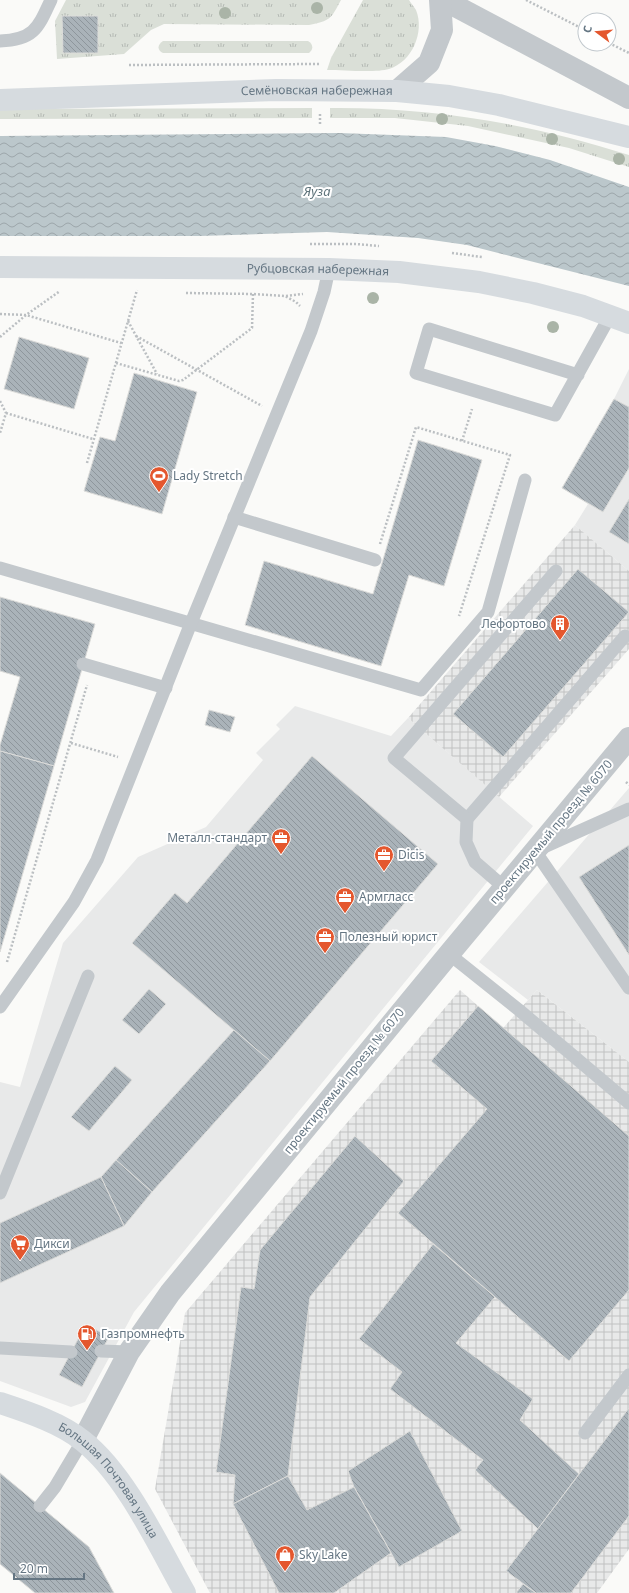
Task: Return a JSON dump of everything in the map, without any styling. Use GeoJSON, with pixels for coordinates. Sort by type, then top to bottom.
{"type":"FeatureCollection","features":[{"type":"Feature","properties":{"kind":"main road","name":"Семёновская набережная"},"geometry":{"type":"LineString","coordinates":[[0,100],[276,90],[397,91],[449,96],[498,105],[629,137]]}},
{"type":"Feature","properties":{"kind":"main road","name":"Рубцовская набережная"},"geometry":{"type":"LineString","coordinates":[[0,267],[329,269],[399,272],[479,282],[576,304],[619,320]]}},
{"type":"Feature","properties":{"kind":"main road","name":"Большая Почтовая улица"},"geometry":{"type":"LineString","coordinates":[[0,1403],[43,1419],[83,1440],[101,1457],[116,1475],[141,1514],[185,1593]]}},
{"type":"Feature","properties":{"kind":"street"},"geometry":{"type":"LineString","coordinates":[[397,91],[429,63],[442,30],[440,0]]}},
{"type":"Feature","properties":{"kind":"street"},"geometry":{"type":"LineString","coordinates":[[444,0],[629,98]]}},
{"type":"Feature","properties":{"kind":"street","name":"проектируемый проезд № 6070"},"geometry":{"type":"LineString","coordinates":[[83,1440],[129,1352],[170,1293],[629,738]]}},
{"type":"Feature","properties":{"kind":"lane"},"geometry":{"type":"LineString","coordinates":[[0,41],[23,38],[33,31],[40,23],[51,0]]}},
{"type":"Feature","properties":{"kind":"lane"},"geometry":{"type":"LineString","coordinates":[[0,1007],[74,902],[88,878],[114,820],[191,623],[319,310],[329,269]]}},
{"type":"Feature","properties":{"kind":"lane"},"geometry":{"type":"LineString","coordinates":[[578,375],[429,329],[416,373],[555,415],[578,375],[619,320]]}},
{"type":"Feature","properties":{"kind":"lane"},"geometry":{"type":"LineString","coordinates":[[0,568],[421,690],[488,612],[525,480]]}},
{"type":"Feature","properties":{"kind":"lane"},"geometry":{"type":"LineString","coordinates":[[234,517],[375,560]]}},
{"type":"Feature","properties":{"kind":"lane"},"geometry":{"type":"LineString","coordinates":[[466,819],[394,758],[556,571]]}},
{"type":"Feature","properties":{"kind":"lane"},"geometry":{"type":"LineString","coordinates":[[505,888],[475,862],[466,842],[466,819],[625,636]]}},
{"type":"Feature","properties":{"kind":"lane"},"geometry":{"type":"LineString","coordinates":[[88,665],[166,688]]}},
{"type":"Feature","properties":{"kind":"lane"},"geometry":{"type":"LineString","coordinates":[[629,810],[535,850],[629,988]]}},
{"type":"Feature","properties":{"kind":"lane"},"geometry":{"type":"LineString","coordinates":[[449,954],[519,1010],[629,1104]]}},
{"type":"Feature","properties":{"kind":"lane"},"geometry":{"type":"LineString","coordinates":[[0,1193],[88,976]]}},
{"type":"Feature","properties":{"kind":"lane"},"geometry":{"type":"LineString","coordinates":[[0,1348],[71,1352]]}},
{"type":"Feature","properties":{"kind":"lane"},"geometry":{"type":"LineString","coordinates":[[101,1351],[129,1352]]}},
{"type":"Feature","properties":{"kind":"lane"},"geometry":{"type":"LineString","coordinates":[[585,1433],[629,1375]]}},
{"type":"Feature","properties":{"kind":"lane"},"geometry":{"type":"LineString","coordinates":[[40,1506],[69,1464],[83,1440]]}},
{"type":"Feature","properties":{"kind":"path"},"geometry":{"type":"LineString","coordinates":[[526,0],[577,26]]}},
{"type":"Feature","properties":{"kind":"path"},"geometry":{"type":"LineString","coordinates":[[617,46],[629,53]]}},
{"type":"Feature","properties":{"kind":"path"},"geometry":{"type":"LineString","coordinates":[[129,65],[320,64]]}},
{"type":"Feature","properties":{"kind":"path"},"geometry":{"type":"LineString","coordinates":[[320,108],[320,125]]}},
{"type":"Feature","properties":{"kind":"path"},"geometry":{"type":"LineString","coordinates":[[87,463],[143,268]]}},
{"type":"Feature","properties":{"kind":"path"},"geometry":{"type":"LineString","coordinates":[[52,291],[67,291]]}},
{"type":"Feature","properties":{"kind":"path"},"geometry":{"type":"LineString","coordinates":[[0,338],[26,315],[60,291]]}},
{"type":"Feature","properties":{"kind":"path"},"geometry":{"type":"LineString","coordinates":[[130,292],[144,292]]}},
{"type":"Feature","properties":{"kind":"path"},"geometry":{"type":"LineString","coordinates":[[183,293],[285,296],[296,302],[301,308]]}},
{"type":"Feature","properties":{"kind":"path"},"geometry":{"type":"LineString","coordinates":[[116,362],[178,381],[183,380],[252,328],[253,294]]}},
{"type":"Feature","properties":{"kind":"path"},"geometry":{"type":"LineString","coordinates":[[0,314],[26,315],[121,343]]}},
{"type":"Feature","properties":{"kind":"path"},"geometry":{"type":"LineString","coordinates":[[128,321],[157,375]]}},
{"type":"Feature","properties":{"kind":"path"},"geometry":{"type":"LineString","coordinates":[[136,336],[276,414]]}},
{"type":"Feature","properties":{"kind":"path"},"geometry":{"type":"LineString","coordinates":[[462,441],[477,391]]}},
{"type":"Feature","properties":{"kind":"path"},"geometry":{"type":"LineString","coordinates":[[0,401],[6,413],[0,433]]}},
{"type":"Feature","properties":{"kind":"path"},"geometry":{"type":"LineString","coordinates":[[6,413],[94,439]]}},
{"type":"Feature","properties":{"kind":"path"},"geometry":{"type":"LineString","coordinates":[[375,560],[416,427],[510,455],[459,618]]}},
{"type":"Feature","properties":{"kind":"path"},"geometry":{"type":"LineString","coordinates":[[7,964],[71,743],[88,665]]}},
{"type":"Feature","properties":{"kind":"path"},"geometry":{"type":"LineString","coordinates":[[71,743],[137,762]]}},
{"type":"Feature","properties":{"kind":"shaded area"},"geometry":{"type":"Polygon","coordinates":[[[629,369],[629,571],[575,525],[588,504],[562,488],[614,399],[629,369]]]}},
{"type":"Feature","properties":{"kind":"shaded area"},"geometry":{"type":"Polygon","coordinates":[[[575,525],[629,571],[629,649],[499,797],[408,718],[575,525]]]}},
{"type":"Feature","properties":{"kind":"shaded area"},"geometry":{"type":"Polygon","coordinates":[[[295,706],[391,736],[408,718],[533,826],[134,1312],[85,1402],[71,1407],[0,1381],[0,1082],[20,1087],[63,943],[138,857],[206,827],[263,760],[256,753],[280,729],[276,725],[295,706]]]}},
{"type":"Feature","properties":{"kind":"shaded area"},"geometry":{"type":"Polygon","coordinates":[[[629,788],[629,1062],[537,990],[528,1000],[479,962],[629,788]]]}},
{"type":"Feature","properties":{"kind":"shaded area"},"geometry":{"type":"Polygon","coordinates":[[[460,990],[503,1028],[537,990],[629,1062],[629,1549],[597,1593],[210,1593],[155,1489],[185,1313],[460,990]]]}},
{"type":"Feature","properties":{"kind":"green space"},"geometry":{"type":"Polygon","coordinates":[[[66,0],[341,0],[329,18],[316,24],[164,24],[151,30],[124,54],[57,59],[55,21],[66,0]]]}},
{"type":"Feature","properties":{"kind":"green space"},"geometry":{"type":"Polygon","coordinates":[[[363,0],[409,0],[416,10],[419,28],[410,53],[404,60],[389,69],[368,71],[327,70],[331,58],[363,0]]]}},
{"type":"Feature","properties":{"kind":"green space"},"geometry":{"type":"Polygon","coordinates":[[[163,41],[308,41],[312,45],[312,48],[309,53],[163,53],[158,47],[163,41]]]}},
{"type":"Feature","properties":{"kind":"green space"},"geometry":{"type":"Polygon","coordinates":[[[312,108],[312,118],[0,119],[0,109],[312,108]]]}},
{"type":"Feature","properties":{"kind":"green space"},"geometry":{"type":"Polygon","coordinates":[[[330,108],[368,108],[444,114],[519,126],[556,134],[629,155],[629,167],[569,148],[468,126],[395,118],[330,118],[330,108]]]}},
{"type":"Feature","properties":{"kind":"water","name":"Яуза"},"geometry":{"type":"Polygon","coordinates":[[[339,133],[446,137],[495,146],[550,160],[629,187],[629,286],[467,245],[418,238],[327,232],[200,236],[0,236],[0,136],[339,133]]]}},
{"type":"Feature","properties":{"kind":"building"},"geometry":{"type":"Polygon","coordinates":[[[62,16],[98,16],[98,53],[63,53],[62,16]]]}},
{"type":"Feature","properties":{"kind":"building"},"geometry":{"type":"Polygon","coordinates":[[[19,337],[89,358],[74,409],[4,389],[19,337]]]}},
{"type":"Feature","properties":{"kind":"building"},"geometry":{"type":"Polygon","coordinates":[[[134,373],[197,392],[162,514],[84,491],[100,437],[115,441],[134,373]]]}},
{"type":"Feature","properties":{"kind":"building"},"geometry":{"type":"Polygon","coordinates":[[[614,399],[629,407],[629,468],[603,512],[562,488],[614,399]]]}},
{"type":"Feature","properties":{"kind":"building"},"geometry":{"type":"Polygon","coordinates":[[[418,440],[482,460],[444,586],[409,575],[381,666],[245,625],[264,561],[373,594],[418,440]]]}},
{"type":"Feature","properties":{"kind":"building"},"geometry":{"type":"Polygon","coordinates":[[[629,499],[629,544],[609,532],[629,499]]]}},
{"type":"Feature","properties":{"kind":"building","name":"Лефортово"},"geometry":{"type":"Polygon","coordinates":[[[578,569],[629,612],[503,757],[453,714],[578,569]]]}},
{"type":"Feature","properties":{"kind":"building"},"geometry":{"type":"Polygon","coordinates":[[[0,597],[95,624],[54,766],[0,751],[0,745],[20,677],[0,671],[0,597]]]}},
{"type":"Feature","properties":{"kind":"building"},"geometry":{"type":"Polygon","coordinates":[[[209,710],[235,717],[230,732],[205,725],[209,710]]]}},
{"type":"Feature","properties":{"kind":"building"},"geometry":{"type":"Polygon","coordinates":[[[0,751],[54,766],[0,952],[0,751]]]}},
{"type":"Feature","properties":{"kind":"building"},"geometry":{"type":"Polygon","coordinates":[[[312,756],[438,864],[270,1061],[132,943],[175,893],[187,903],[312,756]]]}},
{"type":"Feature","properties":{"kind":"building"},"geometry":{"type":"Polygon","coordinates":[[[629,845],[629,955],[579,877],[629,845]]]}},
{"type":"Feature","properties":{"kind":"building"},"geometry":{"type":"Polygon","coordinates":[[[149,989],[166,1004],[139,1034],[122,1020],[149,989]]]}},
{"type":"Feature","properties":{"kind":"building"},"geometry":{"type":"Polygon","coordinates":[[[478,1006],[629,1136],[629,1290],[569,1361],[398,1213],[487,1109],[431,1061],[478,1006]]]}},
{"type":"Feature","properties":{"kind":"building"},"geometry":{"type":"Polygon","coordinates":[[[234,1030],[270,1061],[152,1192],[116,1160],[234,1030]]]}},
{"type":"Feature","properties":{"kind":"building"},"geometry":{"type":"Polygon","coordinates":[[[115,1066],[132,1080],[89,1131],[71,1117],[115,1066]]]}},
{"type":"Feature","properties":{"kind":"building"},"geometry":{"type":"Polygon","coordinates":[[[355,1136],[404,1181],[310,1297],[288,1476],[233,1504],[235,1475],[216,1472],[241,1287],[254,1289],[260,1250],[355,1136]]]}},
{"type":"Feature","properties":{"kind":"building"},"geometry":{"type":"Polygon","coordinates":[[[116,1160],[152,1192],[124,1226],[101,1177],[116,1160]]]}},
{"type":"Feature","properties":{"kind":"building"},"geometry":{"type":"Polygon","coordinates":[[[101,1177],[124,1226],[0,1283],[0,1223],[101,1177]]]}},
{"type":"Feature","properties":{"kind":"building"},"geometry":{"type":"Polygon","coordinates":[[[433,1244],[495,1297],[456,1343],[533,1399],[520,1420],[579,1474],[538,1529],[475,1470],[483,1460],[390,1389],[402,1372],[359,1339],[433,1244]]]}},
{"type":"Feature","properties":{"kind":"building"},"geometry":{"type":"Polygon","coordinates":[[[86,1324],[109,1337],[82,1387],[59,1375],[86,1324]]]}},
{"type":"Feature","properties":{"kind":"building"},"geometry":{"type":"Polygon","coordinates":[[[629,1408],[629,1516],[571,1593],[536,1593],[506,1571],[629,1408]]]}},
{"type":"Feature","properties":{"kind":"building"},"geometry":{"type":"Polygon","coordinates":[[[410,1431],[462,1531],[399,1567],[354,1487],[348,1471],[410,1431]]]}},
{"type":"Feature","properties":{"kind":"building"},"geometry":{"type":"Polygon","coordinates":[[[0,1473],[89,1547],[114,1593],[35,1593],[0,1564],[0,1473]]]}},
{"type":"Feature","properties":{"kind":"building"},"geometry":{"type":"Polygon","coordinates":[[[288,1476],[307,1510],[354,1487],[391,1553],[334,1593],[279,1593],[233,1504],[288,1476]]]}},
{"type":"Feature","properties":{"kind":"building"},"geometry":{"type":"Polygon","coordinates":[[[523,1584],[536,1593],[516,1593],[523,1584]]]}},
{"type":"Feature","properties":{"kind":"place","name":"Lady Stretch"},"geometry":{"type":"Point","coordinates":[159,493]}},
{"type":"Feature","properties":{"kind":"place","name":"Лефортово"},"geometry":{"type":"Point","coordinates":[560,641]}},
{"type":"Feature","properties":{"kind":"place","name":"Металл-стандарт"},"geometry":{"type":"Point","coordinates":[281,855]}},
{"type":"Feature","properties":{"kind":"place","name":"Dicis"},"geometry":{"type":"Point","coordinates":[384,872]}},
{"type":"Feature","properties":{"kind":"place","name":"Армгласс"},"geometry":{"type":"Point","coordinates":[345,914]}},
{"type":"Feature","properties":{"kind":"place","name":"Полезный юрист"},"geometry":{"type":"Point","coordinates":[325,954]}},
{"type":"Feature","properties":{"kind":"place","name":"Дикси"},"geometry":{"type":"Point","coordinates":[20,1261]}},
{"type":"Feature","properties":{"kind":"place","name":"Газпромнефть"},"geometry":{"type":"Point","coordinates":[87,1351]}},
{"type":"Feature","properties":{"kind":"place","name":"Sky Lake"},"geometry":{"type":"Point","coordinates":[285,1572]}}]}
